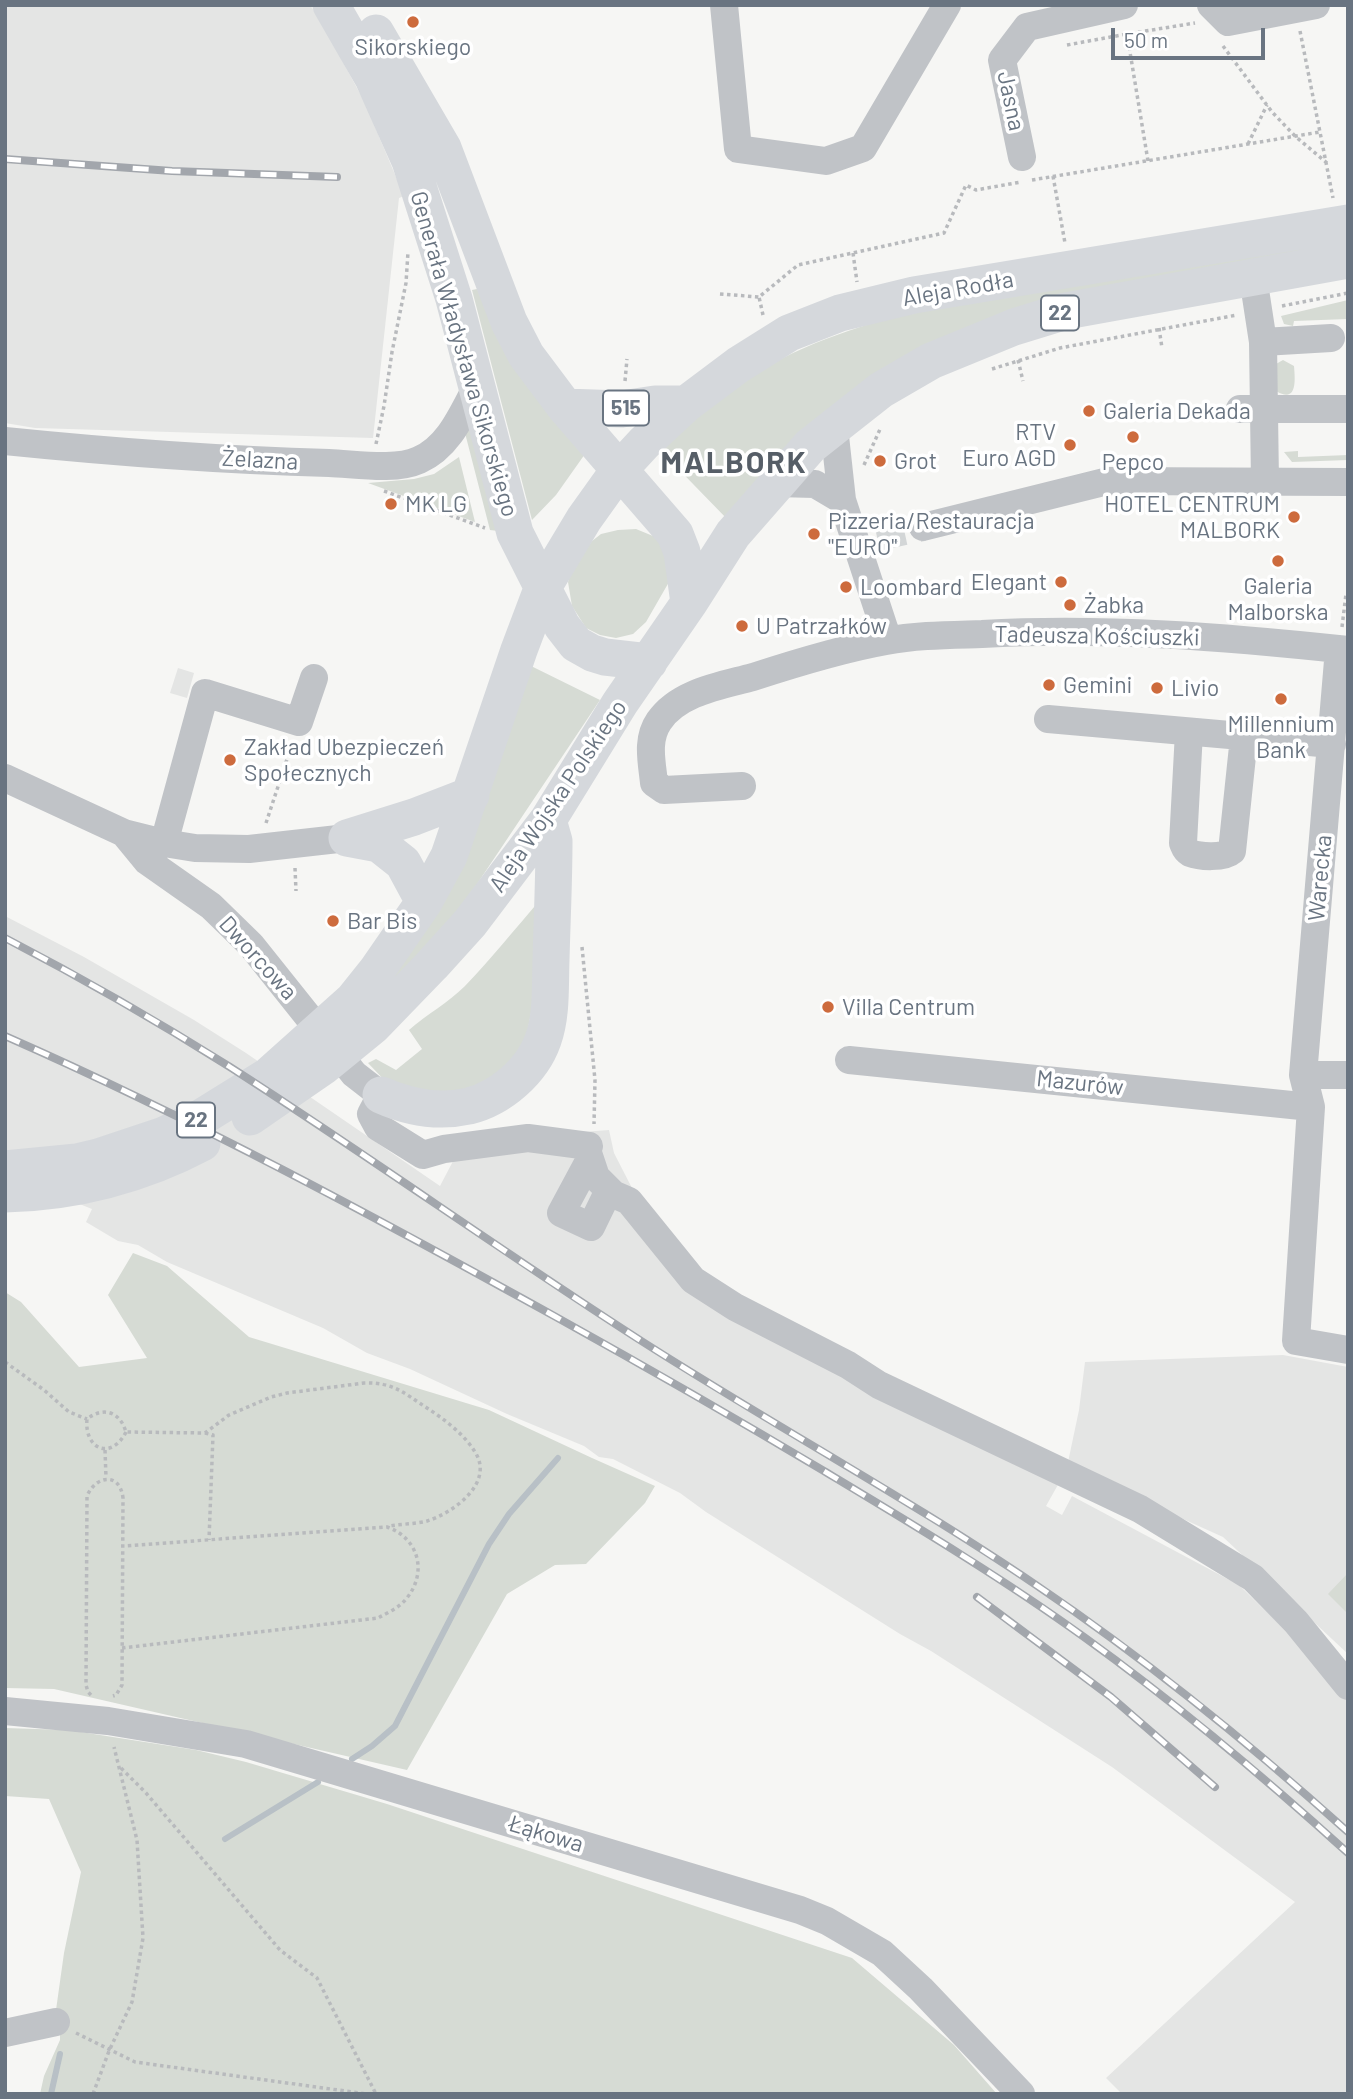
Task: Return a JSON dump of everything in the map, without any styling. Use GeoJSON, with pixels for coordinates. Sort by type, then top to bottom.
{"type":"FeatureCollection","features":[{"type":"Feature","properties":{"kind":"main road","name":"Generała Władysława Sikorskiego"},"geometry":{"type":"LineString","coordinates":[[331,5],[373,78],[410,160],[454,299],[514,533],[562,626],[576,644],[605,657],[649,662]]}},
{"type":"Feature","properties":{"kind":"main road","name":"Generała Władysława Sikorskiego"},"geometry":{"type":"LineString","coordinates":[[359,5],[443,148],[509,322],[526,355],[565,407],[675,534],[682,552],[689,603]]}},
{"type":"Feature","properties":{"kind":"main road","name":"Aleja Rodła"},"geometry":{"type":"LineString","coordinates":[[619,470],[686,404],[738,365],[789,333],[840,313],[914,295],[1341,212]]}},
{"type":"Feature","properties":{"kind":"main road","name":"Aleja Rodła"},"geometry":{"type":"LineString","coordinates":[[689,603],[733,534],[810,446],[881,390],[931,360],[1014,327],[1066,312],[1255,294],[1348,260]]}},
{"type":"Feature","properties":{"kind":"main road","name":"515"},"geometry":{"type":"LineString","coordinates":[[565,407],[622,409],[655,404],[686,404]]}},
{"type":"Feature","properties":{"kind":"main road","name":"22"},"geometry":{"type":"LineString","coordinates":[[542,589],[584,519],[619,470]]}},
{"type":"Feature","properties":{"kind":"main road","name":"Aleja Wojska Polskiego"},"geometry":{"type":"LineString","coordinates":[[5,1194],[49,1191],[129,1174],[191,1149],[259,1112],[324,1066],[363,1013],[377,970],[424,902],[449,856],[542,589]]}},
{"type":"Feature","properties":{"kind":"main road","name":"22"},"geometry":{"type":"LineString","coordinates":[[649,662],[689,603]]}},
{"type":"Feature","properties":{"kind":"main road","name":"Aleja Wojska Polskiego"},"geometry":{"type":"LineString","coordinates":[[5,1169],[77,1162],[164,1135],[202,1117],[363,1013],[470,923],[548,820],[616,709],[649,662]]}},
{"type":"Feature","properties":{"kind":"main road"},"geometry":{"type":"LineString","coordinates":[[347,838],[415,817],[471,795]]}},
{"type":"Feature","properties":{"kind":"main road"},"geometry":{"type":"LineString","coordinates":[[381,1095],[402,1104],[425,1109],[451,1110],[478,1104],[495,1096],[514,1081],[538,1051],[547,1024],[550,989],[554,841],[548,820]]}},
{"type":"Feature","properties":{"kind":"main road"},"geometry":{"type":"LineString","coordinates":[[347,838],[379,844],[403,863],[424,902]]}},
{"type":"Feature","properties":{"kind":"street"},"geometry":{"type":"LineString","coordinates":[[724,5],[738,149],[826,161],[863,148],[947,5]]}},
{"type":"Feature","properties":{"kind":"street","name":"Jasna"},"geometry":{"type":"LineString","coordinates":[[1023,157],[1002,60],[1027,27],[1124,5]]}},
{"type":"Feature","properties":{"kind":"street"},"geometry":{"type":"LineString","coordinates":[[1208,13],[1228,22],[1306,7]]}},
{"type":"Feature","properties":{"kind":"street"},"geometry":{"type":"LineString","coordinates":[[1255,294],[1262,342],[1252,409],[1265,482]]}},
{"type":"Feature","properties":{"kind":"street"},"geometry":{"type":"LineString","coordinates":[[1262,342],[1331,338]]}},
{"type":"Feature","properties":{"kind":"street","name":"Żelazna"},"geometry":{"type":"LineString","coordinates":[[5,441],[122,453],[395,465],[412,463],[430,454],[443,443],[477,386]]}},
{"type":"Feature","properties":{"kind":"street"},"geometry":{"type":"LineString","coordinates":[[1252,409],[1348,409]]}},
{"type":"Feature","properties":{"kind":"street"},"geometry":{"type":"LineString","coordinates":[[834,426],[842,500],[866,540],[888,640]]}},
{"type":"Feature","properties":{"kind":"street"},"geometry":{"type":"LineString","coordinates":[[923,527],[1108,481],[1348,482]]}},
{"type":"Feature","properties":{"kind":"street"},"geometry":{"type":"LineString","coordinates":[[776,483],[815,484],[842,500]]}},
{"type":"Feature","properties":{"kind":"street","name":"Tadeusza Kościuszki"},"geometry":{"type":"LineString","coordinates":[[742,786],[664,790],[654,783],[650,747],[659,721],[675,704],[692,695],[782,667],[888,640],[996,633],[1135,632],[1343,650]]}},
{"type":"Feature","properties":{"kind":"street","name":"Warecka"},"geometry":{"type":"LineString","coordinates":[[1343,650],[1332,744],[1303,1075],[1311,1107],[1296,1341],[1348,1350]]}},
{"type":"Feature","properties":{"kind":"street"},"geometry":{"type":"LineString","coordinates":[[164,843],[205,693],[299,722],[314,678]]}},
{"type":"Feature","properties":{"kind":"street"},"geometry":{"type":"LineString","coordinates":[[1048,719],[1332,744]]}},
{"type":"Feature","properties":{"kind":"street"},"geometry":{"type":"LineString","coordinates":[[1189,732],[1183,843],[1190,853],[1223,856],[1232,851],[1244,737]]}},
{"type":"Feature","properties":{"kind":"street","name":"Dworcowa"},"geometry":{"type":"LineString","coordinates":[[5,778],[124,833],[164,843],[207,849],[248,849],[347,838]]}},
{"type":"Feature","properties":{"kind":"street","name":"Dworcowa"},"geometry":{"type":"LineString","coordinates":[[124,833],[147,862],[211,906],[251,945],[354,1074],[381,1095]]}},
{"type":"Feature","properties":{"kind":"street","name":"Mazurów"},"geometry":{"type":"LineString","coordinates":[[849,1060],[1311,1107]]}},
{"type":"Feature","properties":{"kind":"street"},"geometry":{"type":"LineString","coordinates":[[1303,1075],[1348,1075]]}},
{"type":"Feature","properties":{"kind":"street"},"geometry":{"type":"LineString","coordinates":[[381,1095],[371,1114],[378,1127],[423,1155],[444,1149],[528,1138],[589,1153]]}},
{"type":"Feature","properties":{"kind":"street"},"geometry":{"type":"LineString","coordinates":[[589,1153],[596,1177],[609,1190],[629,1201],[693,1280],[734,1307],[848,1365],[878,1385],[1140,1509],[1253,1578],[1296,1622],[1348,1686]]}},
{"type":"Feature","properties":{"kind":"street"},"geometry":{"type":"LineString","coordinates":[[589,1153],[561,1213],[591,1227],[609,1190]]}},
{"type":"Feature","properties":{"kind":"street","name":"Łąkowa"},"geometry":{"type":"LineString","coordinates":[[5,1711],[107,1710],[246,1744],[827,1920],[882,1953],[921,1989],[1021,2094]]}},
{"type":"Feature","properties":{"kind":"street"},"geometry":{"type":"LineString","coordinates":[[5,2033],[56,2022]]}},
{"type":"Feature","properties":{"kind":"path"},"geometry":{"type":"LineString","coordinates":[[1306,7],[1320,132],[1341,212]]}},
{"type":"Feature","properties":{"kind":"path"},"geometry":{"type":"LineString","coordinates":[[1148,161],[1127,34],[1208,13]]}},
{"type":"Feature","properties":{"kind":"path"},"geometry":{"type":"LineString","coordinates":[[1220,42],[1267,105],[1295,136],[1327,163]]}},
{"type":"Feature","properties":{"kind":"path"},"geometry":{"type":"LineString","coordinates":[[1248,144],[1267,105]]}},
{"type":"Feature","properties":{"kind":"path"},"geometry":{"type":"LineString","coordinates":[[720,294],[759,297],[798,265],[944,233],[966,185],[976,190],[1320,132]]}},
{"type":"Feature","properties":{"kind":"path"},"geometry":{"type":"LineString","coordinates":[[1054,176],[1065,246]]}},
{"type":"Feature","properties":{"kind":"path"},"geometry":{"type":"LineString","coordinates":[[374,449],[406,283],[408,250]]}},
{"type":"Feature","properties":{"kind":"path"},"geometry":{"type":"LineString","coordinates":[[853,253],[858,282]]}},
{"type":"Feature","properties":{"kind":"path"},"geometry":{"type":"LineString","coordinates":[[991,369],[1060,348],[1159,328],[1255,294],[1348,293]]}},
{"type":"Feature","properties":{"kind":"path"},"geometry":{"type":"LineString","coordinates":[[759,297],[764,320]]}},
{"type":"Feature","properties":{"kind":"path"},"geometry":{"type":"LineString","coordinates":[[1159,328],[1162,348]]}},
{"type":"Feature","properties":{"kind":"path"},"geometry":{"type":"LineString","coordinates":[[625,383],[627,359]]}},
{"type":"Feature","properties":{"kind":"path"},"geometry":{"type":"LineString","coordinates":[[1018,360],[1023,381]]}},
{"type":"Feature","properties":{"kind":"path"},"geometry":{"type":"LineString","coordinates":[[864,465],[880,428],[886,421]]}},
{"type":"Feature","properties":{"kind":"path"},"geometry":{"type":"LineString","coordinates":[[379,489],[487,529]]}},
{"type":"Feature","properties":{"kind":"path"},"geometry":{"type":"LineString","coordinates":[[1343,650],[1348,592]]}},
{"type":"Feature","properties":{"kind":"path"},"geometry":{"type":"LineString","coordinates":[[263,830],[299,722]]}},
{"type":"Feature","properties":{"kind":"path"},"geometry":{"type":"LineString","coordinates":[[294,863],[296,891]]}},
{"type":"Feature","properties":{"kind":"path"},"geometry":{"type":"LineString","coordinates":[[581,942],[596,1099],[594,1131],[589,1153]]}},
{"type":"Feature","properties":{"kind":"path"},"geometry":{"type":"LineString","coordinates":[[5,1362],[69,1412],[87,1419]]}},
{"type":"Feature","properties":{"kind":"path"},"geometry":{"type":"LineString","coordinates":[[123,1546],[387,1527],[426,1521],[456,1508],[478,1481],[480,1466],[476,1452],[452,1427],[413,1397],[396,1387],[376,1382],[287,1393],[229,1415],[205,1433]]}},
{"type":"Feature","properties":{"kind":"path"},"geometry":{"type":"LineString","coordinates":[[105,1450],[93,1444],[89,1438],[87,1419],[95,1413],[106,1411],[123,1422],[126,1432]]}},
{"type":"Feature","properties":{"kind":"path"},"geometry":{"type":"LineString","coordinates":[[126,1432],[213,1435],[209,1540]]}},
{"type":"Feature","properties":{"kind":"path"},"geometry":{"type":"LineString","coordinates":[[105,1450],[118,1444],[126,1432]]}},
{"type":"Feature","properties":{"kind":"path"},"geometry":{"type":"LineString","coordinates":[[105,1450],[106,1478]]}},
{"type":"Feature","properties":{"kind":"path"},"geometry":{"type":"LineString","coordinates":[[93,2094],[109,2051],[132,2003],[143,1938],[137,1840],[107,1710],[88,1692],[87,1496],[91,1488],[106,1478],[117,1483],[122,1490],[123,1546],[122,1685],[107,1710]]}},
{"type":"Feature","properties":{"kind":"path"},"geometry":{"type":"LineString","coordinates":[[122,1648],[378,1618],[406,1599],[415,1583],[417,1567],[417,1554],[411,1542],[401,1531],[387,1527]]}},
{"type":"Feature","properties":{"kind":"path"},"geometry":{"type":"LineString","coordinates":[[119,1765],[280,1950],[317,1978],[376,2094]]}},
{"type":"Feature","properties":{"kind":"path"},"geometry":{"type":"LineString","coordinates":[[56,2022],[135,2062],[368,2094]]}},
{"type":"Feature","properties":{"kind":"shaded area"},"geometry":{"type":"Polygon","coordinates":[[[5,5],[310,5],[365,103],[404,196],[399,198],[373,438],[35,428],[5,423],[5,5]]]}},
{"type":"Feature","properties":{"kind":"shaded area"},"geometry":{"type":"Polygon","coordinates":[[[1346,240],[1347,243],[1009,313],[729,521],[658,448],[721,397],[762,369],[804,348],[871,324],[916,311],[1346,240]]]}},
{"type":"Feature","properties":{"kind":"shaded area"},"geometry":{"type":"Polygon","coordinates":[[[477,289],[585,454],[556,495],[532,520],[472,290],[477,289]]]}},
{"type":"Feature","properties":{"kind":"shaded area"},"geometry":{"type":"Polygon","coordinates":[[[1348,300],[1348,319],[1294,321],[1293,326],[1284,324],[1281,316],[1348,300]]]}},
{"type":"Feature","properties":{"kind":"shaded area"},"geometry":{"type":"Polygon","coordinates":[[[1283,360],[1294,366],[1294,388],[1288,394],[1276,391],[1276,364],[1283,360]]]}},
{"type":"Feature","properties":{"kind":"shaded area"},"geometry":{"type":"Polygon","coordinates":[[[471,426],[498,531],[490,530],[465,433],[471,426]]]}},
{"type":"Feature","properties":{"kind":"shaded area"},"geometry":{"type":"Polygon","coordinates":[[[1298,451],[1298,457],[1348,455],[1348,460],[1292,462],[1284,452],[1298,451]]]}},
{"type":"Feature","properties":{"kind":"shaded area"},"geometry":{"type":"Polygon","coordinates":[[[459,457],[475,522],[368,483],[414,479],[434,474],[459,457]]]}},
{"type":"Feature","properties":{"kind":"shaded area"},"geometry":{"type":"Polygon","coordinates":[[[636,529],[653,536],[665,547],[669,582],[646,622],[633,634],[616,638],[600,635],[586,628],[572,606],[568,582],[572,568],[592,541],[601,534],[636,529]]]}},
{"type":"Feature","properties":{"kind":"shaded area"},"geometry":{"type":"Polygon","coordinates":[[[527,664],[600,700],[453,920],[375,1007],[527,664]]]}},
{"type":"Feature","properties":{"kind":"shaded area"},"geometry":{"type":"Polygon","coordinates":[[[178,668],[194,673],[187,698],[170,693],[178,668]]]}},
{"type":"Feature","properties":{"kind":"shaded area"},"geometry":{"type":"Polygon","coordinates":[[[540,900],[538,979],[526,1038],[514,1057],[488,1084],[451,1094],[389,1085],[368,1063],[376,1059],[396,1070],[422,1049],[409,1030],[465,986],[540,900]]]}},
{"type":"Feature","properties":{"kind":"shaded area"},"geometry":{"type":"Polygon","coordinates":[[[5,916],[84,957],[194,1020],[440,1186],[462,1144],[490,1139],[609,1130],[614,1153],[634,1192],[677,1249],[737,1300],[1067,1467],[1079,1410],[1085,1362],[1283,1355],[1348,1367],[1348,1654],[1223,1537],[1068,1467],[1046,1506],[1062,1515],[1072,1496],[1239,1585],[1316,1660],[1348,1701],[1348,2094],[1122,2094],[1106,2078],[1295,1902],[1112,1767],[706,1512],[680,1493],[613,1459],[599,1457],[584,1446],[410,1369],[367,1353],[323,1328],[167,1262],[138,1245],[118,1241],[86,1222],[92,1209],[5,1174],[5,916]]]}},
{"type":"Feature","properties":{"kind":"shaded area"},"geometry":{"type":"Polygon","coordinates":[[[133,1253],[167,1266],[249,1337],[489,1410],[655,1486],[645,1503],[586,1564],[555,1565],[507,1594],[407,1770],[54,1689],[5,1688],[5,1292],[21,1302],[79,1367],[147,1358],[108,1295],[133,1253]]]}},
{"type":"Feature","properties":{"kind":"shaded area"},"geometry":{"type":"Polygon","coordinates":[[[1348,1573],[1348,1614],[1328,1594],[1348,1573]]]}},
{"type":"Feature","properties":{"kind":"shaded area"},"geometry":{"type":"Polygon","coordinates":[[[5,1728],[68,1730],[196,1750],[246,1762],[387,1804],[852,1958],[954,2045],[997,2094],[40,2094],[44,2076],[60,2040],[60,2014],[56,2010],[64,1953],[81,1872],[49,1799],[5,1796],[5,1728]]]}},
{"type":"Feature","properties":{"kind":"waterway"},"geometry":{"type":"LineString","coordinates":[[352,1759],[395,1726],[489,1544],[509,1514],[558,1458]]}},
{"type":"Feature","properties":{"kind":"waterway"},"geometry":{"type":"LineString","coordinates":[[225,1839],[318,1782]]}},
{"type":"Feature","properties":{"kind":"waterway"},"geometry":{"type":"LineString","coordinates":[[51,2094],[60,2054]]}},
{"type":"Feature","properties":{"kind":"tunnel"},"geometry":{"type":"LineString","coordinates":[[877,537],[923,527]]}},
{"type":"Feature","properties":{"kind":"railway"},"geometry":{"type":"LineString","coordinates":[[5,159],[172,171],[337,177]]}},
{"type":"Feature","properties":{"kind":"railway"},"geometry":{"type":"LineString","coordinates":[[5,938],[119,1000],[230,1067],[643,1342],[988,1553],[1118,1643],[1196,1703],[1348,1832]]}},
{"type":"Feature","properties":{"kind":"railway"},"geometry":{"type":"LineString","coordinates":[[5,1036],[215,1135],[420,1243],[657,1374],[956,1551],[1021,1593],[1153,1688],[1348,1853]]}},
{"type":"Feature","properties":{"kind":"railway"},"geometry":{"type":"LineString","coordinates":[[977,1597],[1111,1697],[1215,1787]]}},
{"type":"Feature","properties":{"kind":"place","name":"Sikorskiego"},"geometry":{"type":"Point","coordinates":[413,22]}},
{"type":"Feature","properties":{"kind":"place","name":"Galeria Dekada"},"geometry":{"type":"Point","coordinates":[1089,411]}},
{"type":"Feature","properties":{"kind":"place","name":"Pepco"},"geometry":{"type":"Point","coordinates":[1133,437]}},
{"type":"Feature","properties":{"kind":"place","name":"RTV Euro AGD"},"geometry":{"type":"Point","coordinates":[1070,445]}},
{"type":"Feature","properties":{"kind":"place","name":"Grot"},"geometry":{"type":"Point","coordinates":[880,461]}},
{"type":"Feature","properties":{"kind":"place","name":"MK LG"},"geometry":{"type":"Point","coordinates":[391,504]}},
{"type":"Feature","properties":{"kind":"place","name":"HOTEL CENTRUM MALBORK"},"geometry":{"type":"Point","coordinates":[1294,517]}},
{"type":"Feature","properties":{"kind":"place","name":"Pizzeria/Restauracja \"EURO\""},"geometry":{"type":"Point","coordinates":[814,534]}},
{"type":"Feature","properties":{"kind":"place","name":"Galeria Malborska"},"geometry":{"type":"Point","coordinates":[1278,561]}},
{"type":"Feature","properties":{"kind":"place","name":"Elegant"},"geometry":{"type":"Point","coordinates":[1061,582]}},
{"type":"Feature","properties":{"kind":"place","name":"Loombard"},"geometry":{"type":"Point","coordinates":[846,587]}},
{"type":"Feature","properties":{"kind":"place","name":"Żabka"},"geometry":{"type":"Point","coordinates":[1070,605]}},
{"type":"Feature","properties":{"kind":"place","name":"U Patrzałków"},"geometry":{"type":"Point","coordinates":[742,626]}},
{"type":"Feature","properties":{"kind":"place","name":"Gemini"},"geometry":{"type":"Point","coordinates":[1049,685]}},
{"type":"Feature","properties":{"kind":"place","name":"Livio"},"geometry":{"type":"Point","coordinates":[1157,688]}},
{"type":"Feature","properties":{"kind":"place","name":"Millennium Bank"},"geometry":{"type":"Point","coordinates":[1281,699]}},
{"type":"Feature","properties":{"kind":"place","name":"Zakład Ubezpieczeń Społecznych"},"geometry":{"type":"Point","coordinates":[230,760]}},
{"type":"Feature","properties":{"kind":"place","name":"Bar Bis"},"geometry":{"type":"Point","coordinates":[333,921]}},
{"type":"Feature","properties":{"kind":"place","name":"Villa Centrum"},"geometry":{"type":"Point","coordinates":[828,1007]}},
{"type":"Feature","properties":{"kind":"district","name":"MALBORK"},"geometry":{"type":"Point","coordinates":[734,463]}}]}
